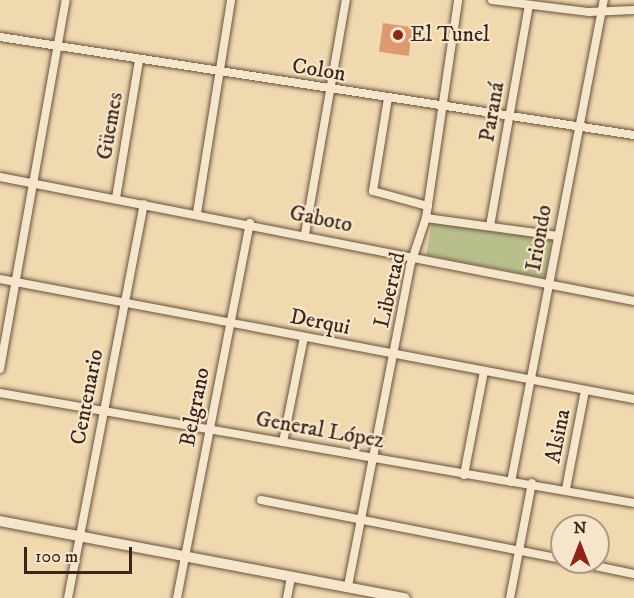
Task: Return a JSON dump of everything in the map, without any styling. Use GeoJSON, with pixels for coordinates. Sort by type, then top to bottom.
{"type":"FeatureCollection","features":[{"type":"Feature","properties":{"kind":"street"},"geometry":{"type":"LineString","coordinates":[[0,369],[66,0]]}},
{"type":"Feature","properties":{"kind":"street"},"geometry":{"type":"LineString","coordinates":[[197,213],[231,0]]}},
{"type":"Feature","properties":{"kind":"street"},"geometry":{"type":"LineString","coordinates":[[305,234],[346,0]]}},
{"type":"Feature","properties":{"kind":"street","name":"Libertad"},"geometry":{"type":"LineString","coordinates":[[348,586],[393,354],[426,218],[459,0]]}},
{"type":"Feature","properties":{"kind":"street"},"geometry":{"type":"LineString","coordinates":[[492,0],[529,5],[634,10]]}},
{"type":"Feature","properties":{"kind":"street","name":"Iriondo"},"geometry":{"type":"LineString","coordinates":[[511,482],[604,0]]}},
{"type":"Feature","properties":{"kind":"street","name":"Paraná"},"geometry":{"type":"LineString","coordinates":[[490,226],[529,5]]}},
{"type":"Feature","properties":{"kind":"street","name":"Colon"},"geometry":{"type":"LineString","coordinates":[[0,37],[219,73],[634,135]]}},
{"type":"Feature","properties":{"kind":"street","name":"Güemes"},"geometry":{"type":"LineString","coordinates":[[116,198],[139,60]]}},
{"type":"Feature","properties":{"kind":"street"},"geometry":{"type":"LineString","coordinates":[[388,98],[373,191],[428,206]]}},
{"type":"Feature","properties":{"kind":"street","name":"Gaboto"},"geometry":{"type":"LineString","coordinates":[[0,177],[250,223],[634,302]]}},
{"type":"Feature","properties":{"kind":"street","name":"Centenario"},"geometry":{"type":"LineString","coordinates":[[68,598],[102,412],[144,204]]}},
{"type":"Feature","properties":{"kind":"street"},"geometry":{"type":"LineString","coordinates":[[426,218],[558,236]]}},
{"type":"Feature","properties":{"kind":"street","name":"Belgrano"},"geometry":{"type":"LineString","coordinates":[[177,598],[250,223]]}},
{"type":"Feature","properties":{"kind":"street","name":"Derqui"},"geometry":{"type":"LineString","coordinates":[[0,279],[634,399]]}},
{"type":"Feature","properties":{"kind":"street"},"geometry":{"type":"LineString","coordinates":[[283,442],[303,337]]}},
{"type":"Feature","properties":{"kind":"street"},"geometry":{"type":"LineString","coordinates":[[464,475],[484,371]]}},
{"type":"Feature","properties":{"kind":"street","name":"Alsina"},"geometry":{"type":"LineString","coordinates":[[566,489],[585,390]]}},
{"type":"Feature","properties":{"kind":"street","name":"General López"},"geometry":{"type":"LineString","coordinates":[[0,393],[464,475],[532,483],[634,503]]}},
{"type":"Feature","properties":{"kind":"street"},"geometry":{"type":"LineString","coordinates":[[510,598],[532,483]]}},
{"type":"Feature","properties":{"kind":"street"},"geometry":{"type":"LineString","coordinates":[[261,500],[550,557]]}},
{"type":"Feature","properties":{"kind":"street"},"geometry":{"type":"LineString","coordinates":[[0,521],[402,598]]}},
{"type":"Feature","properties":{"kind":"street"},"geometry":{"type":"LineString","coordinates":[[610,569],[634,574]]}},
{"type":"Feature","properties":{"kind":"street"},"geometry":{"type":"LineString","coordinates":[[287,598],[291,577]]}},
{"type":"Feature","properties":{"kind":"green space"},"geometry":{"type":"Polygon","coordinates":[[[432,223],[551,240],[545,278],[426,255],[432,223]]]}},
{"type":"Feature","properties":{"kind":"building"},"geometry":{"type":"Polygon","coordinates":[[[383,23],[413,27],[409,56],[379,52],[383,23]]]}},
{"type":"Feature","properties":{"kind":"place","name":"El Tunel"},"geometry":{"type":"Point","coordinates":[398,35]}}]}
